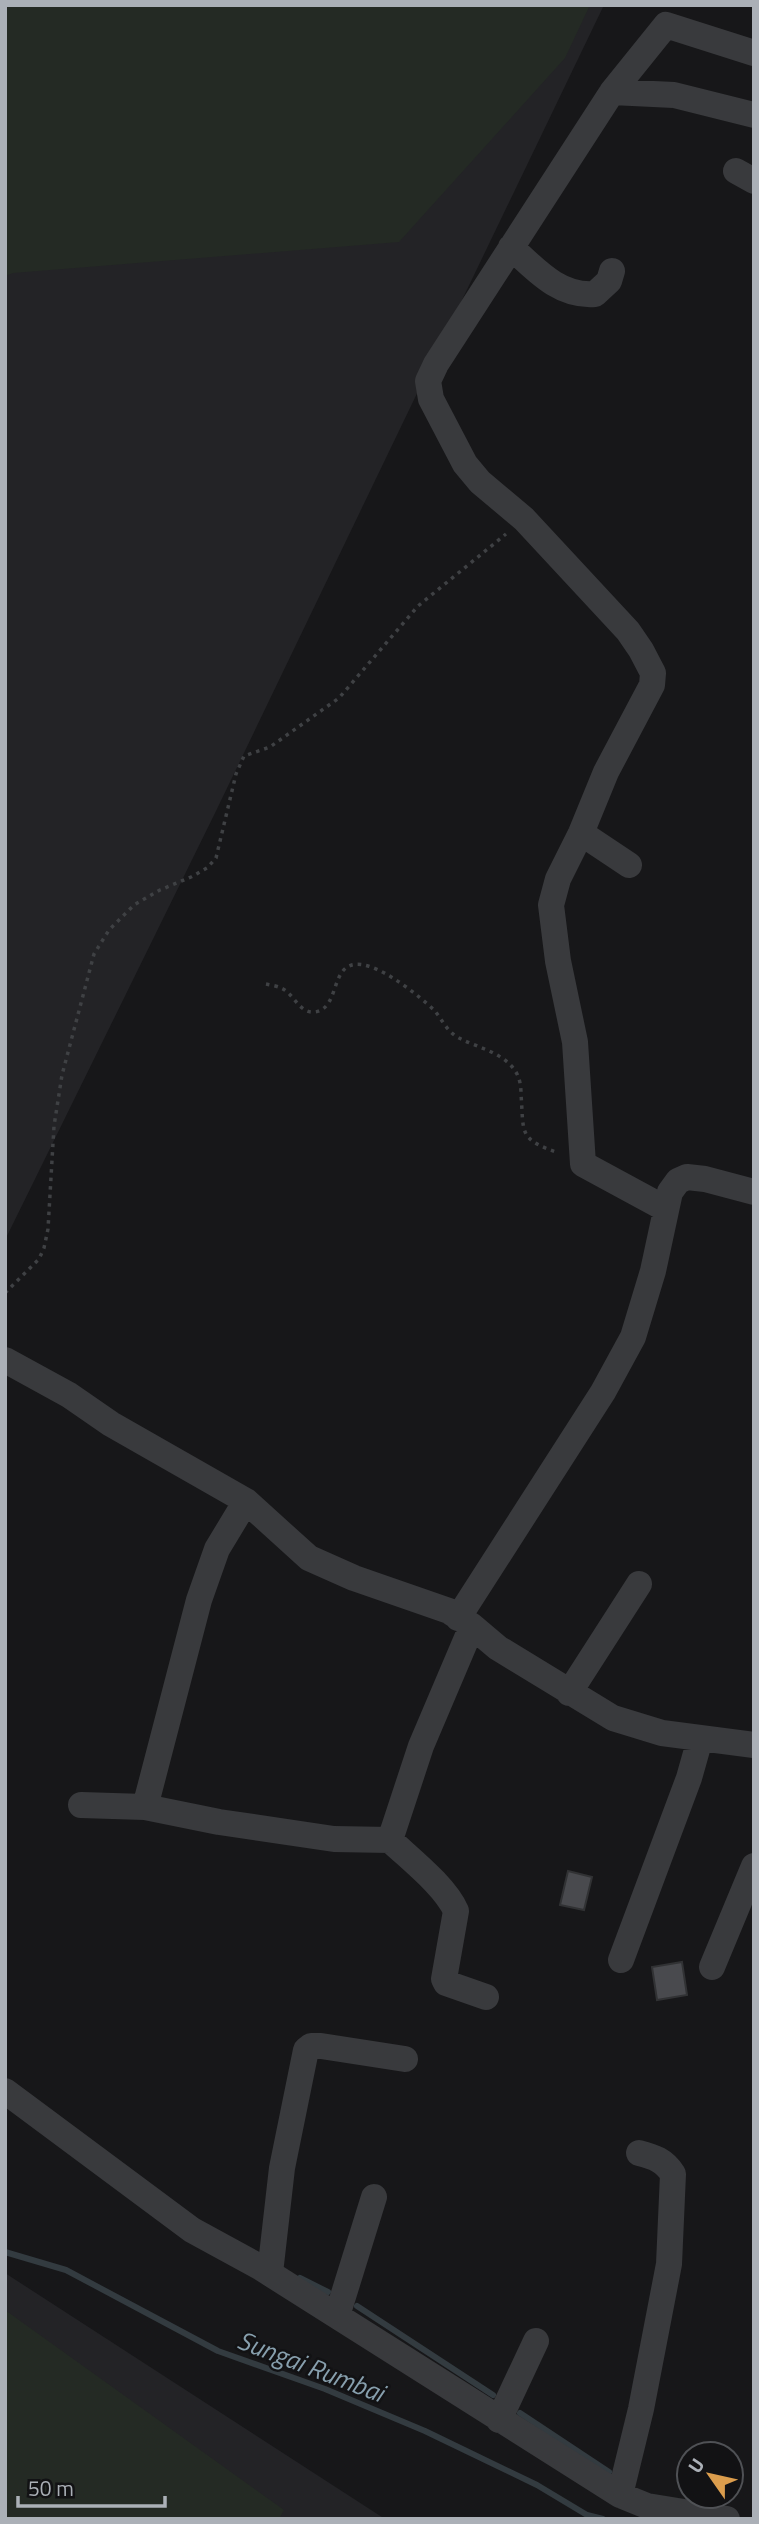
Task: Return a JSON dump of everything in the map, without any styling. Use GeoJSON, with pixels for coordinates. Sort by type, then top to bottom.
{"type":"FeatureCollection","features":[{"type":"Feature","properties":{"kind":"street"},"geometry":{"type":"LineString","coordinates":[[666,1209],[583,1164],[575,1042],[558,961],[551,905],[558,879],[581,833],[606,772],[649,693],[653,673],[628,631],[524,519],[480,482],[465,464],[437,412],[429,389],[430,374],[611,92],[666,25],[754,53]]}},
{"type":"Feature","properties":{"kind":"street"},"geometry":{"type":"LineString","coordinates":[[611,92],[674,95],[754,115]]}},
{"type":"Feature","properties":{"kind":"street"},"geometry":{"type":"LineString","coordinates":[[511,247],[545,279],[573,292],[595,295],[609,281],[612,271]]}},
{"type":"Feature","properties":{"kind":"street"},"geometry":{"type":"LineString","coordinates":[[581,833],[629,865]]}},
{"type":"Feature","properties":{"kind":"street"},"geometry":{"type":"LineString","coordinates":[[390,1840],[465,1622],[633,1337],[653,1271],[670,1192],[678,1181],[687,1177],[754,1192]]}},
{"type":"Feature","properties":{"kind":"street"},"geometry":{"type":"LineString","coordinates":[[5,1360],[69,1395],[111,1424],[246,1501],[309,1558],[355,1578],[449,1611],[498,1648],[613,1718],[662,1733],[754,1745]]}},
{"type":"Feature","properties":{"kind":"street"},"geometry":{"type":"LineString","coordinates":[[145,1807],[200,1600],[217,1549],[246,1501]]}},
{"type":"Feature","properties":{"kind":"street"},"geometry":{"type":"LineString","coordinates":[[569,1693],[639,1584]]}},
{"type":"Feature","properties":{"kind":"street"},"geometry":{"type":"LineString","coordinates":[[621,1961],[689,1778],[700,1739]]}},
{"type":"Feature","properties":{"kind":"street"},"geometry":{"type":"LineString","coordinates":[[81,1805],[145,1807],[219,1822],[334,1839],[390,1840],[436,1884],[456,1911],[444,1979],[446,1983],[486,1997]]}},
{"type":"Feature","properties":{"kind":"street"},"geometry":{"type":"LineString","coordinates":[[712,1967],[754,1866]]}},
{"type":"Feature","properties":{"kind":"street"},"geometry":{"type":"LineString","coordinates":[[270,2273],[282,2168],[306,2050],[311,2046],[321,2046],[405,2059]]}},
{"type":"Feature","properties":{"kind":"street"},"geometry":{"type":"LineString","coordinates":[[5,2091],[192,2230],[270,2273],[620,2495],[647,2506],[727,2519]]}},
{"type":"Feature","properties":{"kind":"street"},"geometry":{"type":"LineString","coordinates":[[620,2495],[641,2409],[670,2264],[673,2174],[668,2165],[657,2158],[639,2153]]}},
{"type":"Feature","properties":{"kind":"street"},"geometry":{"type":"LineString","coordinates":[[337,2316],[374,2197]]}},
{"type":"Feature","properties":{"kind":"street"},"geometry":{"type":"LineString","coordinates":[[499,2420],[536,2341]]}},
{"type":"Feature","properties":{"kind":"path"},"geometry":{"type":"LineString","coordinates":[[5,1293],[39,1259],[44,1248],[48,1229],[54,1126],[62,1075],[94,954],[109,930],[134,905],[191,877],[213,862],[220,846],[227,809],[244,756],[270,747],[339,698],[418,607],[524,519]]}},
{"type":"Feature","properties":{"kind":"path"},"geometry":{"type":"LineString","coordinates":[[266,984],[281,988],[305,1010],[312,1012],[321,1010],[328,1002],[347,966],[359,964],[386,974],[433,1010],[454,1035],[502,1059],[517,1073],[522,1126],[526,1136],[535,1145],[583,1164]]}},
{"type":"Feature","properties":{"kind":"shaded area"},"geometry":{"type":"Polygon","coordinates":[[[5,5],[604,5],[216,811],[5,1240],[5,5]]]}},
{"type":"Feature","properties":{"kind":"shaded area"},"geometry":{"type":"Polygon","coordinates":[[[5,5],[590,5],[565,58],[399,242],[13,273],[5,276],[5,5]]]}},
{"type":"Feature","properties":{"kind":"shaded area"},"geometry":{"type":"Polygon","coordinates":[[[5,2273],[385,2519],[5,2519],[5,2273]]]}},
{"type":"Feature","properties":{"kind":"shaded area"},"geometry":{"type":"Polygon","coordinates":[[[5,2310],[284,2510],[279,2519],[5,2519],[5,2310]]]}},
{"type":"Feature","properties":{"kind":"building"},"geometry":{"type":"Polygon","coordinates":[[[568,1871],[592,1877],[584,1910],[560,1905],[568,1871]]]}},
{"type":"Feature","properties":{"kind":"building"},"geometry":{"type":"Polygon","coordinates":[[[682,1962],[687,1995],[657,2000],[652,1967],[682,1962]]]}},
{"type":"Feature","properties":{"kind":"waterway","name":"Sungai Rumbai"},"geometry":{"type":"LineString","coordinates":[[5,2252],[66,2270],[218,2351],[325,2389],[425,2431],[537,2485],[587,2515],[603,2519]]}},
{"type":"Feature","properties":{"kind":"waterway"},"geometry":{"type":"LineString","coordinates":[[300,2278],[328,2292]]}},
{"type":"Feature","properties":{"kind":"waterway"},"geometry":{"type":"LineString","coordinates":[[357,2306],[493,2395]]}},
{"type":"Feature","properties":{"kind":"waterway"},"geometry":{"type":"LineString","coordinates":[[520,2413],[609,2472]]}}]}
